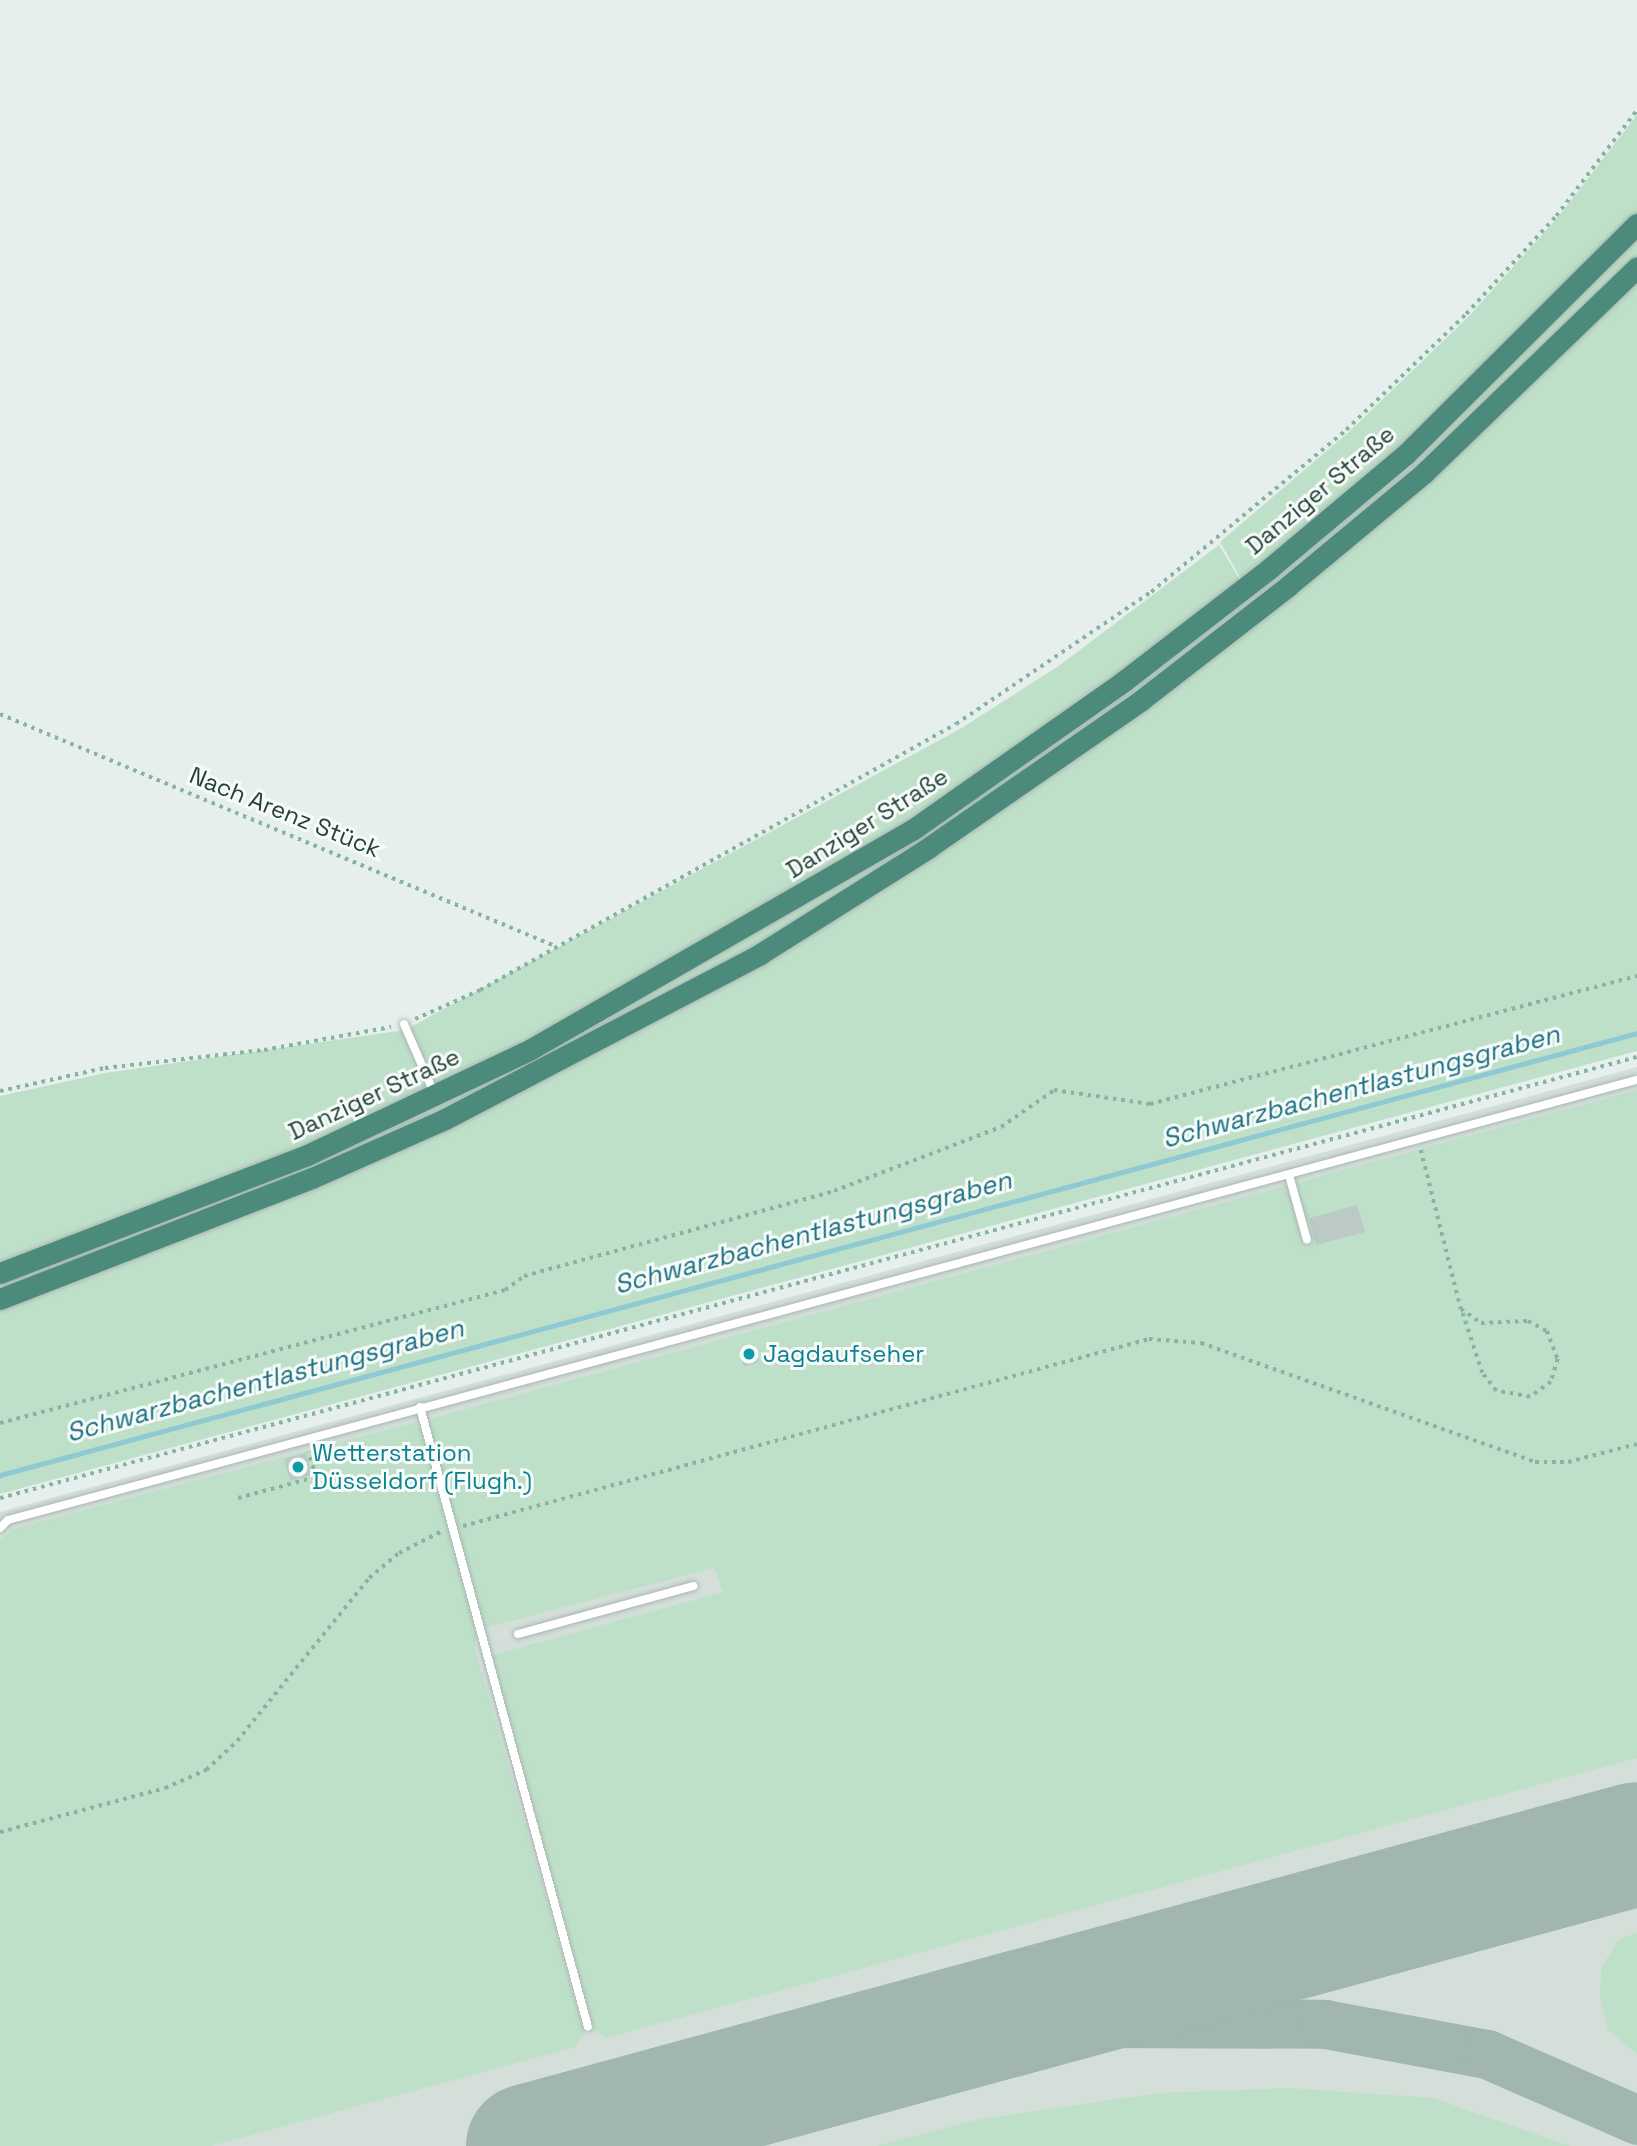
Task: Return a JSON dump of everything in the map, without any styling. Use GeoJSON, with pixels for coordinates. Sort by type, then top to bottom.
{"type":"FeatureCollection","features":[{"type":"Feature","properties":{"kind":"highway","name":"Danziger Straße"},"geometry":{"type":"LineString","coordinates":[[0,1273],[305,1156],[436,1096],[754,925],[912,830],[1124,681],[1406,454],[1637,224]]}},
{"type":"Feature","properties":{"kind":"highway","name":"Danziger Straße"},"geometry":{"type":"LineString","coordinates":[[0,1299],[312,1178],[445,1119],[760,954],[928,848],[1140,701],[1288,586],[1424,473],[1637,267]]}},
{"type":"Feature","properties":{"kind":"lane"},"geometry":{"type":"LineString","coordinates":[[404,1024],[436,1096]]}},
{"type":"Feature","properties":{"kind":"lane"},"geometry":{"type":"LineString","coordinates":[[0,1528],[8,1520],[1637,1080]]}},
{"type":"Feature","properties":{"kind":"lane"},"geometry":{"type":"LineString","coordinates":[[1289,1175],[1307,1240]]}},
{"type":"Feature","properties":{"kind":"lane"},"geometry":{"type":"LineString","coordinates":[[420,1408],[587,2026]]}},
{"type":"Feature","properties":{"kind":"lane"},"geometry":{"type":"LineString","coordinates":[[518,1634],[694,1586]]}},
{"type":"Feature","properties":{"kind":"path"},"geometry":{"type":"LineString","coordinates":[[0,1091],[105,1068],[264,1050],[404,1024],[555,946],[956,724],[1151,592],[1346,430],[1466,314],[1556,216],[1637,110]]}},
{"type":"Feature","properties":{"kind":"path","name":"Nach Arenz Stück"},"geometry":{"type":"LineString","coordinates":[[0,714],[555,946]]}},
{"type":"Feature","properties":{"kind":"path"},"geometry":{"type":"LineString","coordinates":[[0,1423],[505,1290],[524,1276],[834,1191],[1001,1128],[1054,1090],[1150,1104],[1637,976]]}},
{"type":"Feature","properties":{"kind":"path"},"geometry":{"type":"LineString","coordinates":[[0,1498],[1637,1057]]}},
{"type":"Feature","properties":{"kind":"path"},"geometry":{"type":"LineString","coordinates":[[1419,1141],[1461,1309],[1482,1373],[1496,1391],[1530,1397],[1551,1382],[1558,1359],[1547,1331],[1528,1321],[1488,1325],[1461,1309]]}},
{"type":"Feature","properties":{"kind":"path"},"geometry":{"type":"LineString","coordinates":[[0,1832],[172,1786],[206,1770],[237,1741],[369,1578],[399,1553],[451,1529],[1149,1339],[1201,1343],[1535,1462],[1568,1462],[1637,1444]]}},
{"type":"Feature","properties":{"kind":"path"},"geometry":{"type":"LineString","coordinates":[[238,1498],[316,1477],[305,1440]]}},
{"type":"Feature","properties":{"kind":"shaded area"},"geometry":{"type":"Polygon","coordinates":[[[1637,1067],[1637,2146],[0,2146],[0,1512],[1637,1067]]]}},
{"type":"Feature","properties":{"kind":"green space"},"geometry":{"type":"Polygon","coordinates":[[[1637,115],[1637,1051],[0,1494],[0,1096],[105,1073],[405,1030],[960,729],[1060,665],[1219,545],[1265,621],[1220,542],[1349,432],[1470,315],[1559,216],[1637,115]]]}},
{"type":"Feature","properties":{"kind":"green space"},"geometry":{"type":"Polygon","coordinates":[[[1637,1090],[1637,1758],[606,2038],[594,2030],[492,1655],[723,1592],[714,1568],[485,1628],[429,1427],[433,1418],[1637,1090]]]}},
{"type":"Feature","properties":{"kind":"green space"},"geometry":{"type":"Polygon","coordinates":[[[412,1423],[421,1429],[477,1635],[475,1649],[584,2032],[575,2047],[211,2146],[0,2146],[0,1542],[13,1529],[412,1423]]]}},
{"type":"Feature","properties":{"kind":"green space"},"geometry":{"type":"Polygon","coordinates":[[[1637,1932],[1637,2054],[1608,2030],[1600,1998],[1601,1968],[1618,1940],[1637,1932]]]}},
{"type":"Feature","properties":{"kind":"green space"},"geometry":{"type":"Polygon","coordinates":[[[1290,2088],[1433,2098],[1570,2146],[876,2146],[980,2119],[1158,2093],[1290,2088]]]}},
{"type":"Feature","properties":{"kind":"building"},"geometry":{"type":"Polygon","coordinates":[[[1357,1205],[1365,1232],[1316,1245],[1309,1218],[1357,1205]]]}},
{"type":"Feature","properties":{"kind":"building","name":"Jagdaufseher"},"geometry":{"type":"Polygon","coordinates":[[[754,1344],[759,1362],[744,1367],[739,1349],[754,1344]]]}},
{"type":"Feature","properties":{"kind":"building","name":"Wetterstation Düsseldorf (Flugh.)"},"geometry":{"type":"Polygon","coordinates":[[[306,1453],[312,1475],[290,1481],[284,1459],[306,1453]]]}},
{"type":"Feature","properties":{"kind":"waterway","name":"Schwarzbachentlastungsgraben"},"geometry":{"type":"LineString","coordinates":[[0,1475],[1637,1033]]}},
{"type":"Feature","properties":{"kind":"taxiway"},"geometry":{"type":"LineString","coordinates":[[832,2063],[1092,2023],[1325,2024],[1487,2054],[1637,2120]]}},
{"type":"Feature","properties":{"kind":"runway"},"geometry":{"type":"LineString","coordinates":[[528,2146],[1637,1844]]}},
{"type":"Feature","properties":{"kind":"place","name":"Jagdaufseher"},"geometry":{"type":"Point","coordinates":[749,1354]}},
{"type":"Feature","properties":{"kind":"place","name":"Wetterstation Düsseldorf (Flugh.)"},"geometry":{"type":"Point","coordinates":[298,1467]}}]}
